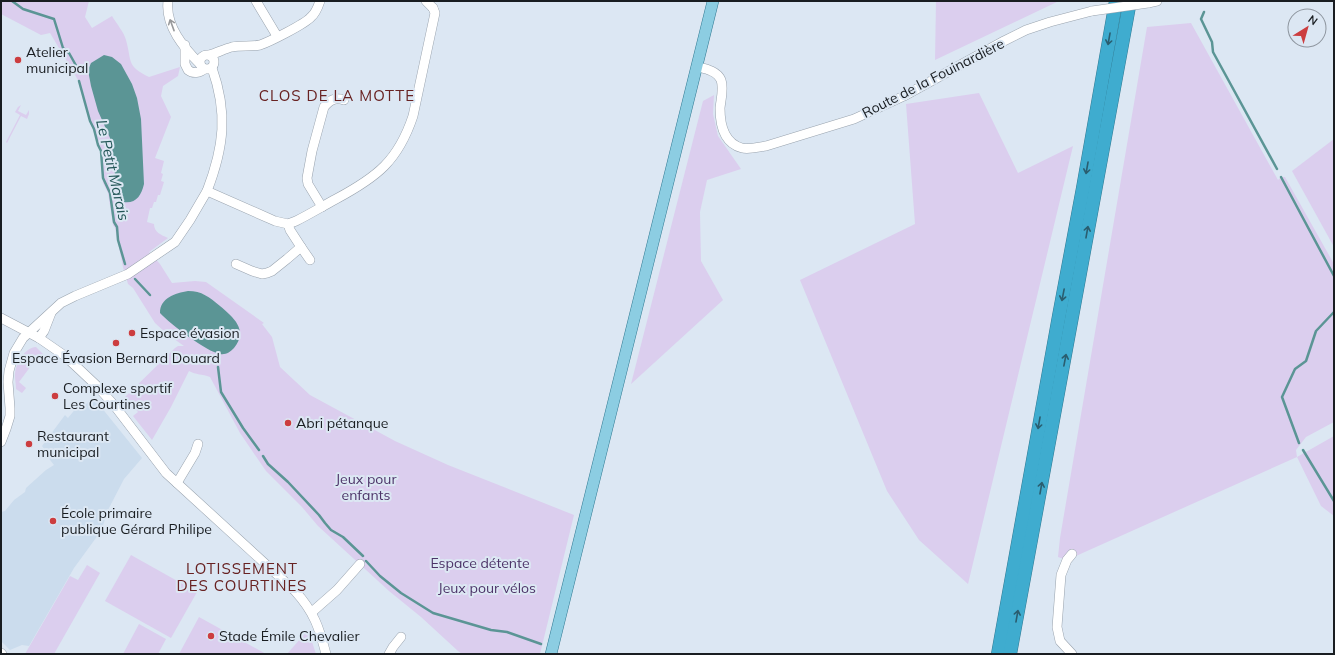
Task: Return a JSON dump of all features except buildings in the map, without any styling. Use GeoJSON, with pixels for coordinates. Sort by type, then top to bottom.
{"type":"FeatureCollection","features":[{"type":"Feature","properties":{"kind":"highway"},"geometry":{"type":"LineString","coordinates":[[998,654],[1060,309],[1084,188],[1116,1]]}},
{"type":"Feature","properties":{"kind":"highway"},"geometry":{"type":"LineString","coordinates":[[1010,654],[1130,1]]}},
{"type":"Feature","properties":{"kind":"main road"},"geometry":{"type":"LineString","coordinates":[[551,654],[714,1]]}},
{"type":"Feature","properties":{"kind":"street"},"geometry":{"type":"LineString","coordinates":[[168,1],[168,13],[177,37],[184,46],[207,67]]}},
{"type":"Feature","properties":{"kind":"street"},"geometry":{"type":"LineString","coordinates":[[256,1],[277,36]]}},
{"type":"Feature","properties":{"kind":"street"},"geometry":{"type":"LineString","coordinates":[[1,442],[10,416],[8,382],[11,361],[18,345],[28,332],[61,303],[128,274],[175,242],[207,191],[214,171],[222,136],[222,113],[218,92],[202,57],[233,47],[258,45],[277,36],[304,23],[312,16],[320,1]]}},
{"type":"Feature","properties":{"kind":"street"},"geometry":{"type":"LineString","coordinates":[[207,191],[275,222],[288,224],[296,222],[372,178],[384,168],[400,146],[413,116],[435,13],[435,4],[426,1]]}},
{"type":"Feature","properties":{"kind":"street","name":"Route de la Fouinardière"},"geometry":{"type":"LineString","coordinates":[[698,67],[713,71],[721,80],[720,122],[727,138],[742,148],[751,149],[766,146],[854,119],[904,96],[997,44],[1026,30],[1092,11],[1153,2]]}},
{"type":"Feature","properties":{"kind":"street"},"geometry":{"type":"LineString","coordinates":[[184,46],[214,58],[207,67]]}},
{"type":"Feature","properties":{"kind":"street"},"geometry":{"type":"LineString","coordinates":[[184,46],[186,64],[189,72],[201,72],[233,47]]}},
{"type":"Feature","properties":{"kind":"street"},"geometry":{"type":"LineString","coordinates":[[322,207],[308,184],[307,172],[324,107],[328,102],[334,99],[344,100]]}},
{"type":"Feature","properties":{"kind":"street"},"geometry":{"type":"LineString","coordinates":[[288,224],[290,230],[310,260]]}},
{"type":"Feature","properties":{"kind":"street"},"geometry":{"type":"LineString","coordinates":[[236,264],[262,274],[267,273],[277,267],[301,247]]}},
{"type":"Feature","properties":{"kind":"street"},"geometry":{"type":"LineString","coordinates":[[39,338],[44,331],[52,312]]}},
{"type":"Feature","properties":{"kind":"street"},"geometry":{"type":"LineString","coordinates":[[1,318],[39,338],[65,356],[97,386],[114,405],[161,467],[176,483],[288,583],[312,612],[318,625],[326,654]]}},
{"type":"Feature","properties":{"kind":"street"},"geometry":{"type":"LineString","coordinates":[[176,483],[195,453],[198,444]]}},
{"type":"Feature","properties":{"kind":"street"},"geometry":{"type":"LineString","coordinates":[[1072,554],[1067,560],[1061,575],[1057,627],[1060,641],[1072,654]]}},
{"type":"Feature","properties":{"kind":"street"},"geometry":{"type":"LineString","coordinates":[[312,612],[337,590],[360,564]]}},
{"type":"Feature","properties":{"kind":"street"},"geometry":{"type":"LineString","coordinates":[[389,654],[401,638]]}},
{"type":"Feature","properties":{"kind":"shaded area"},"geometry":{"type":"Polygon","coordinates":[[[104,55],[112,57],[121,64],[132,84],[137,98],[141,119],[144,184],[137,198],[131,202],[123,202],[120,199],[110,138],[98,111],[88,70],[91,63],[104,55]]]}},
{"type":"Feature","properties":{"kind":"shaded area"},"geometry":{"type":"Polygon","coordinates":[[[188,291],[201,293],[209,297],[238,324],[240,335],[234,348],[229,352],[220,354],[198,343],[160,313],[165,300],[178,293],[188,291]]]}},
{"type":"Feature","properties":{"kind":"shaded area","name":"École primaire publique Gérard Philipe"},"geometry":{"type":"Polygon","coordinates":[[[93,397],[142,458],[124,479],[109,508],[101,531],[74,568],[29,646],[22,645],[10,650],[1,641],[1,512],[5,511],[14,500],[25,492],[26,488],[46,470],[54,465],[42,446],[65,415],[68,418],[82,401],[86,404],[93,397]]]}},
{"type":"Feature","properties":{"kind":"green space","name":"Espace détente"},"geometry":{"type":"Polygon","coordinates":[[[1,1],[89,1],[85,17],[92,28],[112,16],[125,37],[131,62],[137,70],[149,77],[180,67],[178,76],[163,86],[161,96],[171,117],[155,158],[164,161],[161,181],[164,182],[160,195],[158,195],[152,208],[150,208],[147,222],[154,224],[154,227],[160,234],[168,238],[149,252],[160,264],[172,283],[195,281],[206,282],[264,323],[262,324],[272,337],[280,367],[310,395],[395,441],[448,465],[574,515],[540,654],[462,654],[458,651],[318,526],[302,507],[266,471],[240,433],[210,377],[189,371],[152,440],[133,416],[138,412],[125,397],[175,348],[178,346],[184,346],[155,323],[133,288],[128,284],[113,225],[108,193],[103,183],[100,150],[84,104],[78,80],[50,33],[41,35],[1,14],[1,1]]]}},
{"type":"Feature","properties":{"kind":"green space"},"geometry":{"type":"Polygon","coordinates":[[[936,1],[1059,1],[935,60],[936,1]]]}},
{"type":"Feature","properties":{"kind":"green space"},"geometry":{"type":"Polygon","coordinates":[[[1191,23],[1278,180],[1281,177],[1285,177],[1334,264],[1334,422],[1306,437],[1296,450],[1297,457],[1067,560],[1058,557],[1060,538],[1147,27],[1191,23]]]}},
{"type":"Feature","properties":{"kind":"green space"},"geometry":{"type":"Polygon","coordinates":[[[979,93],[1018,173],[1073,146],[968,584],[919,540],[887,491],[800,280],[915,224],[906,104],[979,93]]]}},
{"type":"Feature","properties":{"kind":"green space"},"geometry":{"type":"Polygon","coordinates":[[[714,95],[713,114],[718,136],[741,169],[707,180],[700,212],[701,261],[723,300],[631,384],[703,101],[714,95]]]}},
{"type":"Feature","properties":{"kind":"green space"},"geometry":{"type":"Polygon","coordinates":[[[21,105],[18,111],[26,115],[29,110],[29,114],[27,119],[21,116],[7,143],[6,142],[20,115],[15,112],[21,105]]]}},
{"type":"Feature","properties":{"kind":"green space"},"geometry":{"type":"Polygon","coordinates":[[[1334,139],[1334,247],[1292,171],[1334,139]]]}},
{"type":"Feature","properties":{"kind":"green space"},"geometry":{"type":"Polygon","coordinates":[[[36,347],[48,359],[39,355],[19,382],[26,388],[22,393],[16,389],[15,371],[18,362],[24,353],[36,347]]]}},
{"type":"Feature","properties":{"kind":"green space"},"geometry":{"type":"Polygon","coordinates":[[[1334,436],[1334,516],[1321,506],[1297,457],[1334,436]]]}},
{"type":"Feature","properties":{"kind":"green space"},"geometry":{"type":"Polygon","coordinates":[[[131,555],[197,592],[171,638],[105,601],[131,555]]]}},
{"type":"Feature","properties":{"kind":"green space"},"geometry":{"type":"Polygon","coordinates":[[[87,565],[100,573],[54,654],[25,654],[70,576],[78,580],[87,565]]]}},
{"type":"Feature","properties":{"kind":"green space","name":"Stade Émile Chevalier"},"geometry":{"type":"Polygon","coordinates":[[[199,617],[266,654],[179,654],[199,617]]]}},
{"type":"Feature","properties":{"kind":"green space"},"geometry":{"type":"Polygon","coordinates":[[[139,624],[166,639],[158,654],[123,654],[139,624]]]}},
{"type":"Feature","properties":{"kind":"green space"},"geometry":{"type":"Polygon","coordinates":[[[308,630],[316,654],[287,654],[308,630]]]}},
{"type":"Feature","properties":{"kind":"waterway","name":"Le Petit Marais"},"geometry":{"type":"LineString","coordinates":[[12,1],[23,9],[54,19],[63,48],[69,53],[78,69]]}},
{"type":"Feature","properties":{"kind":"waterway"},"geometry":{"type":"LineString","coordinates":[[1204,12],[1201,19],[1212,42],[1213,52],[1277,169]]}},
{"type":"Feature","properties":{"kind":"waterway","name":"Le Petit Marais"},"geometry":{"type":"LineString","coordinates":[[79,81],[90,121],[101,151],[103,178],[110,193],[114,222],[117,227],[118,240],[125,264]]}},
{"type":"Feature","properties":{"kind":"waterway"},"geometry":{"type":"LineString","coordinates":[[1281,177],[1334,276]]}},
{"type":"Feature","properties":{"kind":"waterway","name":"Le Petit Marais"},"geometry":{"type":"LineString","coordinates":[[135,279],[150,295]]}},
{"type":"Feature","properties":{"kind":"waterway"},"geometry":{"type":"LineString","coordinates":[[1299,443],[1282,397],[1295,369],[1306,361],[1316,331],[1334,312]]}},
{"type":"Feature","properties":{"kind":"waterway","name":"Le Petit Marais"},"geometry":{"type":"LineString","coordinates":[[217,351],[219,359]]}},
{"type":"Feature","properties":{"kind":"waterway","name":"Le Petit Marais"},"geometry":{"type":"LineString","coordinates":[[218,367],[221,392],[243,428],[259,450]]}},
{"type":"Feature","properties":{"kind":"waterway"},"geometry":{"type":"LineString","coordinates":[[1303,450],[1334,501]]}},
{"type":"Feature","properties":{"kind":"waterway","name":"Le Petit Marais"},"geometry":{"type":"LineString","coordinates":[[263,456],[268,464],[288,482],[331,530],[343,537],[363,556]]}},
{"type":"Feature","properties":{"kind":"waterway","name":"Le Petit Marais"},"geometry":{"type":"LineString","coordinates":[[366,561],[380,576],[401,593],[433,613],[491,630],[507,632],[541,644]]}},
{"type":"Feature","properties":{"kind":"place","name":"Atelier municipal"},"geometry":{"type":"Point","coordinates":[18,60]}},
{"type":"Feature","properties":{"kind":"place","name":"Espace évasion"},"geometry":{"type":"Point","coordinates":[132,333]}},
{"type":"Feature","properties":{"kind":"place","name":"Espace Évasion Bernard Douard"},"geometry":{"type":"Point","coordinates":[116,343]}},
{"type":"Feature","properties":{"kind":"place","name":"Complexe sportif Les Courtines"},"geometry":{"type":"Point","coordinates":[55,396]}},
{"type":"Feature","properties":{"kind":"place","name":"Abri pétanque"},"geometry":{"type":"Point","coordinates":[288,423]}},
{"type":"Feature","properties":{"kind":"place","name":"Restaurant municipal"},"geometry":{"type":"Point","coordinates":[29,444]}},
{"type":"Feature","properties":{"kind":"place","name":"École primaire publique Gérard Philipe"},"geometry":{"type":"Point","coordinates":[53,521]}},
{"type":"Feature","properties":{"kind":"place","name":"Stade Émile Chevalier"},"geometry":{"type":"Point","coordinates":[211,636]}},
{"type":"Feature","properties":{"kind":"district","name":"CLOS DE LA MOTTE"},"geometry":{"type":"Point","coordinates":[337,95]}},
{"type":"Feature","properties":{"kind":"district","name":"LOTISSEMENT DES COURTINES"},"geometry":{"type":"Point","coordinates":[242,576]}},
{"type":"Feature","properties":{"kind":"park label","name":"Jeux pour enfants"},"geometry":{"type":"Point","coordinates":[366,488]}},
{"type":"Feature","properties":{"kind":"park label","name":"Jeux pour vélos"},"geometry":{"type":"Point","coordinates":[487,588]}}]}
